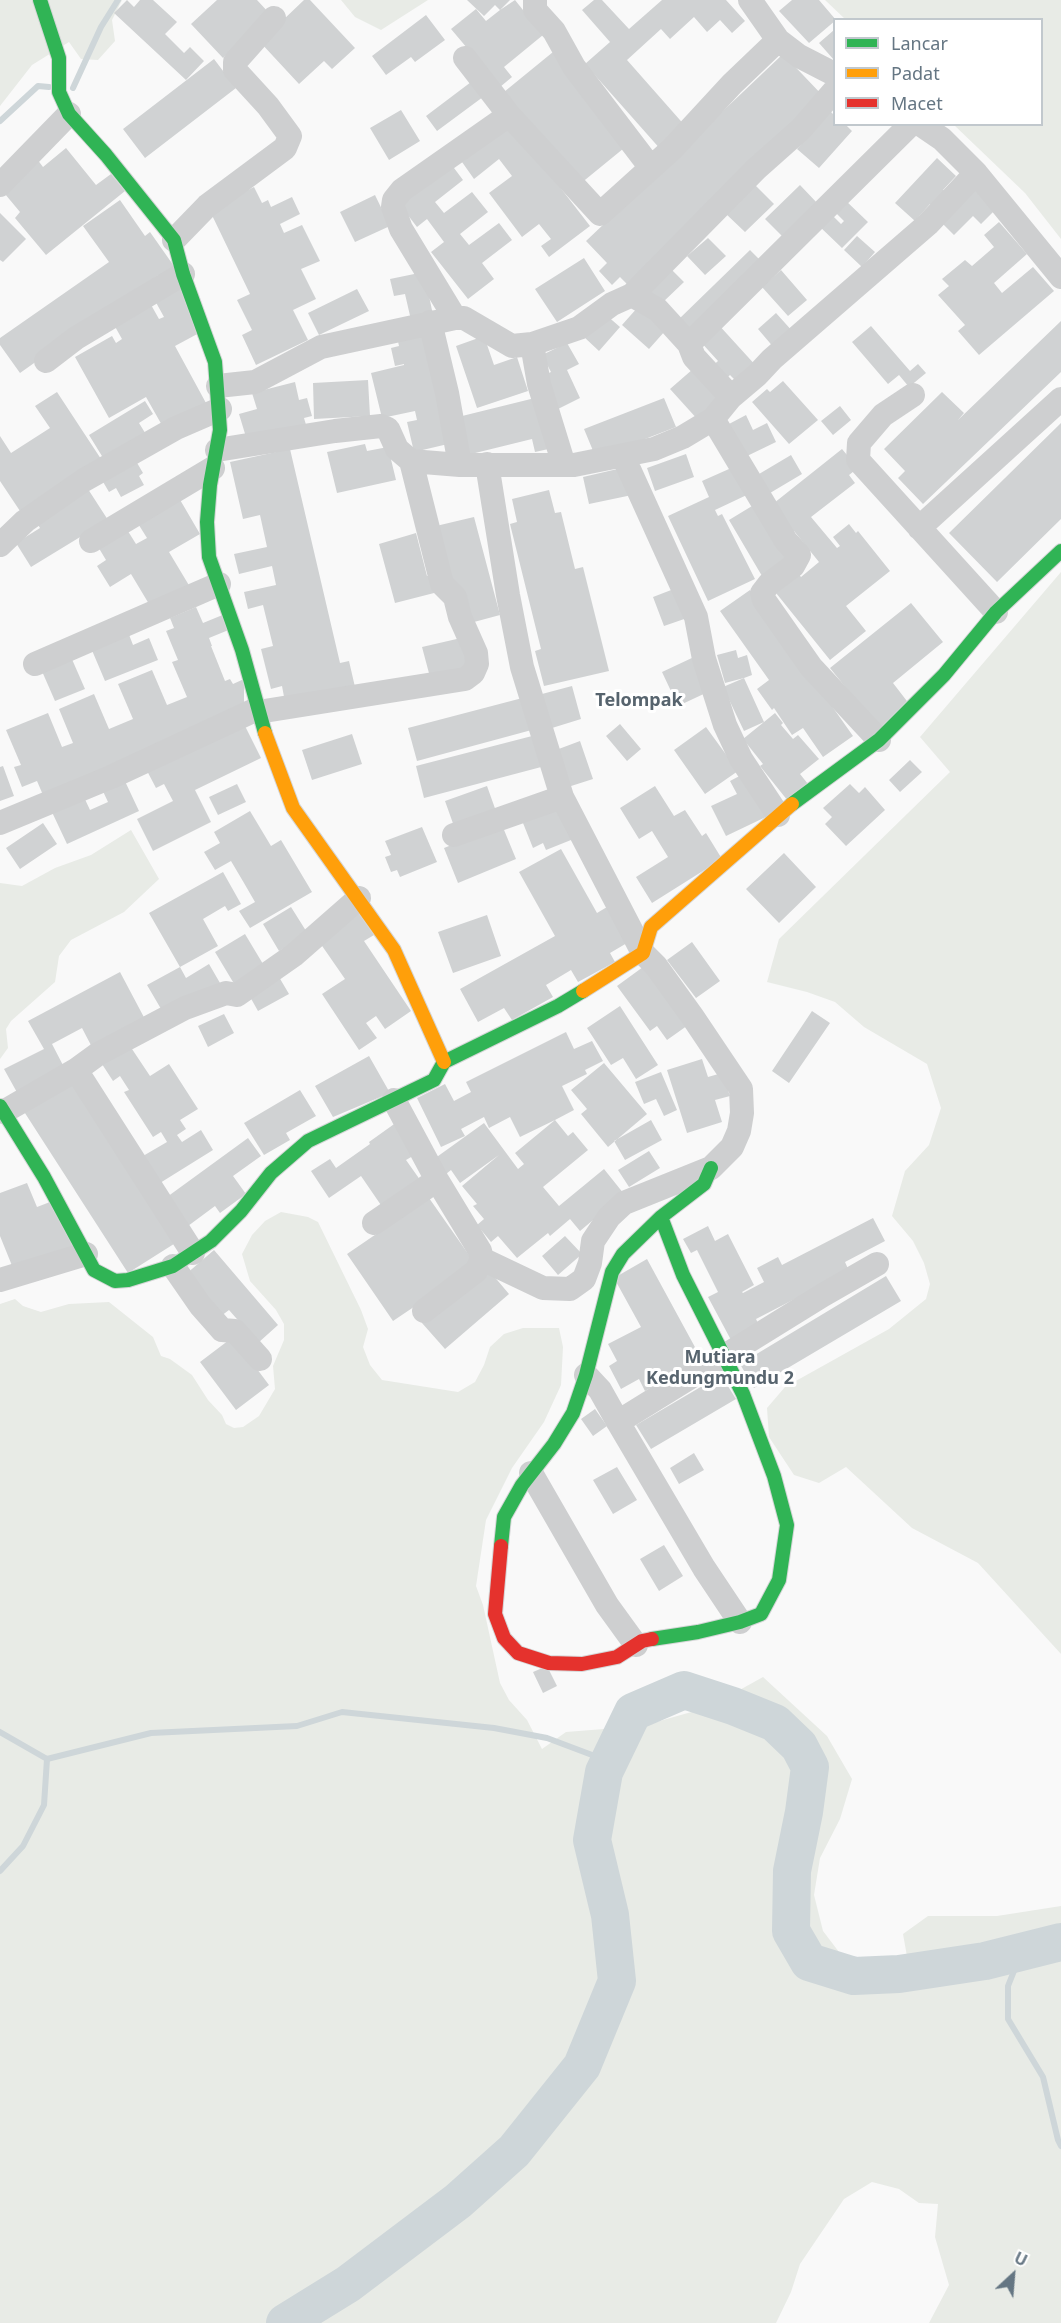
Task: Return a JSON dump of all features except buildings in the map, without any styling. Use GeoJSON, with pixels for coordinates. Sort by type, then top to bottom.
{"type":"FeatureCollection","features":[{"type":"Feature","properties":{"kind":"street"},"geometry":{"type":"LineString","coordinates":[[40,0],[45,9],[59,62],[59,92],[69,114],[106,155],[174,240],[183,274],[214,363],[219,398],[215,459],[207,522],[209,557],[242,650],[258,710],[293,808],[339,875],[359,898],[394,950],[444,1062],[440,1074],[434,1080],[308,1141],[271,1173],[241,1211],[211,1241],[183,1260],[128,1280],[115,1281],[94,1270],[44,1177],[2,1109],[76,1070],[98,1054],[184,1008],[226,993],[237,995],[294,955],[359,898]]}},
{"type":"Feature","properties":{"kind":"street"},"geometry":{"type":"LineString","coordinates":[[535,0],[535,10],[554,31],[574,67],[651,168]]}},
{"type":"Feature","properties":{"kind":"street"},"geometry":{"type":"LineString","coordinates":[[750,0],[778,40],[799,56],[833,73]]}},
{"type":"Feature","properties":{"kind":"street"},"geometry":{"type":"LineString","coordinates":[[174,240],[207,207],[285,148],[290,136],[268,106],[235,70],[235,62],[274,18]]}},
{"type":"Feature","properties":{"kind":"street"},"geometry":{"type":"LineString","coordinates":[[465,58],[509,115],[600,214],[651,168],[778,40]]}},
{"type":"Feature","properties":{"kind":"street"},"geometry":{"type":"LineString","coordinates":[[0,544],[24,521],[84,480],[176,428],[219,398],[321,347],[455,318],[464,318],[512,346],[532,345],[579,328],[612,304],[632,295],[756,169],[801,129],[833,92]]}},
{"type":"Feature","properties":{"kind":"street"},"geometry":{"type":"LineString","coordinates":[[0,185],[69,114]]}},
{"type":"Feature","properties":{"kind":"street"},"geometry":{"type":"LineString","coordinates":[[455,318],[401,229],[393,207],[394,200],[402,190],[509,115]]}},
{"type":"Feature","properties":{"kind":"street"},"geometry":{"type":"LineString","coordinates":[[689,344],[909,126]]}},
{"type":"Feature","properties":{"kind":"street"},"geometry":{"type":"LineString","coordinates":[[923,126],[942,139],[976,173],[1061,277]]}},
{"type":"Feature","properties":{"kind":"street"},"geometry":{"type":"LineString","coordinates":[[91,541],[215,459],[335,431],[381,426],[388,429],[396,449],[411,461],[460,465],[564,465],[654,449],[682,437],[713,419],[731,397],[772,359],[928,224],[976,173]]}},
{"type":"Feature","properties":{"kind":"street"},"geometry":{"type":"LineString","coordinates":[[46,361],[76,338],[183,274]]}},
{"type":"Feature","properties":{"kind":"street"},"geometry":{"type":"LineString","coordinates":[[632,295],[658,310],[689,344],[694,357],[731,397]]}},
{"type":"Feature","properties":{"kind":"street"},"geometry":{"type":"LineString","coordinates":[[430,322],[447,393],[460,465]]}},
{"type":"Feature","properties":{"kind":"street"},"geometry":{"type":"LineString","coordinates":[[532,345],[539,384],[564,465]]}},
{"type":"Feature","properties":{"kind":"street"},"geometry":{"type":"LineString","coordinates":[[913,395],[883,416],[859,443],[858,460],[996,612]]}},
{"type":"Feature","properties":{"kind":"street"},"geometry":{"type":"LineString","coordinates":[[920,528],[1061,399]]}},
{"type":"Feature","properties":{"kind":"street"},"geometry":{"type":"LineString","coordinates":[[713,419],[786,541],[799,555],[793,566],[769,584],[762,593],[764,600],[811,667],[879,740]]}},
{"type":"Feature","properties":{"kind":"street"},"geometry":{"type":"LineString","coordinates":[[623,456],[696,617],[704,660],[725,725],[741,759],[778,815]]}},
{"type":"Feature","properties":{"kind":"street"},"geometry":{"type":"LineString","coordinates":[[0,823],[121,773],[258,710],[465,679],[472,673],[477,664],[476,653],[460,617],[455,597],[442,584],[411,461]]}},
{"type":"Feature","properties":{"kind":"street"},"geometry":{"type":"LineString","coordinates":[[487,464],[522,667],[562,797],[643,952],[656,966],[692,1016],[741,1089],[742,1113],[739,1131],[732,1147],[711,1168],[704,1184],[661,1217],[623,1254],[612,1272],[586,1375],[573,1413],[554,1444],[522,1485],[504,1517],[495,1614],[504,1638],[518,1653],[549,1663],[582,1664],[617,1657],[642,1641],[698,1632],[740,1622],[761,1614],[779,1580],[787,1525],[774,1476],[743,1394],[683,1275],[661,1217]]}},
{"type":"Feature","properties":{"kind":"street"},"geometry":{"type":"LineString","coordinates":[[444,1062],[558,1006],[643,952],[651,927],[778,815],[879,740],[944,675],[996,612],[1061,551]]}},
{"type":"Feature","properties":{"kind":"street"},"geometry":{"type":"LineString","coordinates":[[35,664],[219,584]]}},
{"type":"Feature","properties":{"kind":"street"},"geometry":{"type":"LineString","coordinates":[[454,835],[562,797]]}},
{"type":"Feature","properties":{"kind":"street"},"geometry":{"type":"LineString","coordinates":[[76,1070],[183,1260],[200,1305],[222,1330],[235,1331],[260,1359]]}},
{"type":"Feature","properties":{"kind":"street"},"geometry":{"type":"LineString","coordinates":[[394,1100],[437,1180],[480,1251],[482,1259],[476,1271],[424,1311]]}},
{"type":"Feature","properties":{"kind":"street"},"geometry":{"type":"LineString","coordinates":[[482,1259],[543,1288],[570,1289],[584,1279],[590,1263],[593,1241],[609,1217],[624,1203],[711,1168]]}},
{"type":"Feature","properties":{"kind":"street"},"geometry":{"type":"LineString","coordinates":[[374,1224],[437,1180]]}},
{"type":"Feature","properties":{"kind":"street"},"geometry":{"type":"LineString","coordinates":[[0,1280],[86,1254]]}},
{"type":"Feature","properties":{"kind":"street"},"geometry":{"type":"LineString","coordinates":[[618,1422],[823,1294],[877,1264]]}},
{"type":"Feature","properties":{"kind":"street"},"geometry":{"type":"LineString","coordinates":[[586,1375],[600,1390],[704,1568],[740,1622]]}},
{"type":"Feature","properties":{"kind":"street"},"geometry":{"type":"LineString","coordinates":[[531,1473],[607,1605],[636,1645]]}},
{"type":"Feature","properties":{"kind":"shaded area"},"geometry":{"type":"Polygon","coordinates":[[[0,0],[122,0],[112,20],[115,41],[98,60],[81,59],[69,42],[32,65],[0,106],[0,0]]]}},
{"type":"Feature","properties":{"kind":"shaded area"},"geometry":{"type":"Polygon","coordinates":[[[341,0],[428,0],[381,30],[355,17],[341,0]]]}},
{"type":"Feature","properties":{"kind":"shaded area"},"geometry":{"type":"Polygon","coordinates":[[[825,0],[1061,0],[1061,239],[1025,193],[955,126],[1043,126],[1043,18],[844,18],[825,0]]]}},
{"type":"Feature","properties":{"kind":"shaded area"},"geometry":{"type":"Polygon","coordinates":[[[1061,572],[1061,1654],[978,1563],[912,1528],[846,1467],[819,1483],[794,1475],[769,1437],[767,1408],[785,1387],[889,1329],[926,1299],[930,1284],[924,1263],[913,1241],[892,1216],[905,1171],[929,1145],[941,1108],[927,1064],[864,1027],[835,1002],[767,982],[779,939],[950,772],[920,737],[1061,572]]]}},
{"type":"Feature","properties":{"kind":"shaded area"},"geometry":{"type":"Polygon","coordinates":[[[131,830],[159,879],[124,912],[71,940],[59,956],[55,982],[11,1021],[6,1029],[8,1048],[0,1059],[0,883],[22,886],[55,868],[91,855],[131,830]]]}},
{"type":"Feature","properties":{"kind":"shaded area"},"geometry":{"type":"Polygon","coordinates":[[[281,1212],[308,1217],[318,1222],[361,1310],[368,1329],[363,1347],[370,1365],[382,1380],[458,1392],[475,1382],[490,1347],[504,1334],[523,1328],[559,1328],[563,1347],[561,1385],[544,1422],[512,1468],[486,1520],[476,1586],[483,1605],[500,1683],[509,1700],[527,1720],[542,1749],[566,1732],[642,1726],[709,1707],[763,1677],[827,1736],[852,1779],[840,1819],[820,1858],[814,1895],[823,1931],[839,1952],[873,1964],[908,1962],[903,1934],[928,1916],[997,1916],[1061,1906],[1061,2323],[929,2323],[949,2285],[935,2237],[938,2204],[919,2203],[899,2189],[872,2182],[844,2199],[800,2264],[791,2292],[776,2323],[0,2323],[0,1304],[15,1299],[23,1306],[41,1312],[69,1304],[109,1302],[153,1337],[161,1356],[170,1359],[192,1375],[208,1400],[222,1415],[226,1424],[234,1428],[243,1427],[259,1416],[275,1389],[273,1366],[284,1340],[284,1324],[276,1310],[250,1281],[242,1254],[252,1235],[265,1221],[281,1212]]]}},
{"type":"Feature","properties":{"kind":"waterway"},"geometry":{"type":"LineString","coordinates":[[73,88],[101,27],[118,0]]}},
{"type":"Feature","properties":{"kind":"waterway"},"geometry":{"type":"LineString","coordinates":[[0,121],[38,86],[49,87]]}},
{"type":"Feature","properties":{"kind":"waterway"},"geometry":{"type":"LineString","coordinates":[[285,2323],[348,2284],[458,2201],[514,2151],[582,2066],[617,1981],[610,1915],[592,1840],[604,1772],[633,1712],[684,1690],[775,1723],[799,1746],[810,1767],[792,1871],[791,1931],[809,1962],[854,1976],[899,1974],[985,1961],[1061,1942]]}},
{"type":"Feature","properties":{"kind":"waterway"},"geometry":{"type":"LineString","coordinates":[[0,1732],[47,1759],[151,1733],[297,1726],[342,1712],[494,1728],[547,1738],[608,1761]]}},
{"type":"Feature","properties":{"kind":"waterway"},"geometry":{"type":"LineString","coordinates":[[0,1871],[23,1846],[44,1805],[47,1759]]}},
{"type":"Feature","properties":{"kind":"waterway"},"geometry":{"type":"LineString","coordinates":[[1022,1951],[1008,1986],[1008,2019],[1043,2077],[1061,2146]]}},
{"type":"Feature","properties":{"kind":"traffic: fast"},"geometry":{"type":"LineString","coordinates":[[40,0],[59,58],[59,92],[69,114],[106,155],[174,240],[183,274],[215,362],[220,430],[210,485],[207,522],[209,557],[242,650],[265,733]]}},
{"type":"Feature","properties":{"kind":"traffic: fast"},"geometry":{"type":"LineString","coordinates":[[792,804],[879,740],[944,675],[996,612],[1061,551]]}},
{"type":"Feature","properties":{"kind":"traffic: fast"},"geometry":{"type":"LineString","coordinates":[[0,1106],[44,1177],[94,1270],[115,1281],[128,1280],[173,1266],[211,1241],[241,1211],[271,1173],[308,1141],[434,1080],[444,1062],[558,1006],[583,991]]}},
{"type":"Feature","properties":{"kind":"traffic: fast"},"geometry":{"type":"LineString","coordinates":[[501,1546],[504,1517],[522,1485],[554,1444],[573,1413],[586,1375],[612,1272],[623,1254],[661,1217],[704,1184],[711,1168]]}},
{"type":"Feature","properties":{"kind":"traffic: fast"},"geometry":{"type":"LineString","coordinates":[[652,1639],[698,1632],[740,1622],[761,1614],[779,1580],[787,1525],[774,1476],[743,1394],[683,1275],[661,1217]]}},
{"type":"Feature","properties":{"kind":"traffic: slow"},"geometry":{"type":"LineString","coordinates":[[265,733],[293,808],[394,950],[444,1062]]}},
{"type":"Feature","properties":{"kind":"traffic: slow"},"geometry":{"type":"LineString","coordinates":[[583,991],[643,953],[651,927],[792,804]]}},
{"type":"Feature","properties":{"kind":"traffic: jam"},"geometry":{"type":"LineString","coordinates":[[501,1546],[495,1614],[504,1638],[518,1653],[549,1663],[582,1664],[617,1657],[642,1641],[652,1639]]}},
{"type":"Feature","properties":{"kind":"district","name":"Telompak"},"geometry":{"type":"Point","coordinates":[639,701]}},
{"type":"Feature","properties":{"kind":"district","name":"Mutiara Kedungmundu 2"},"geometry":{"type":"Point","coordinates":[720,1368]}}]}
